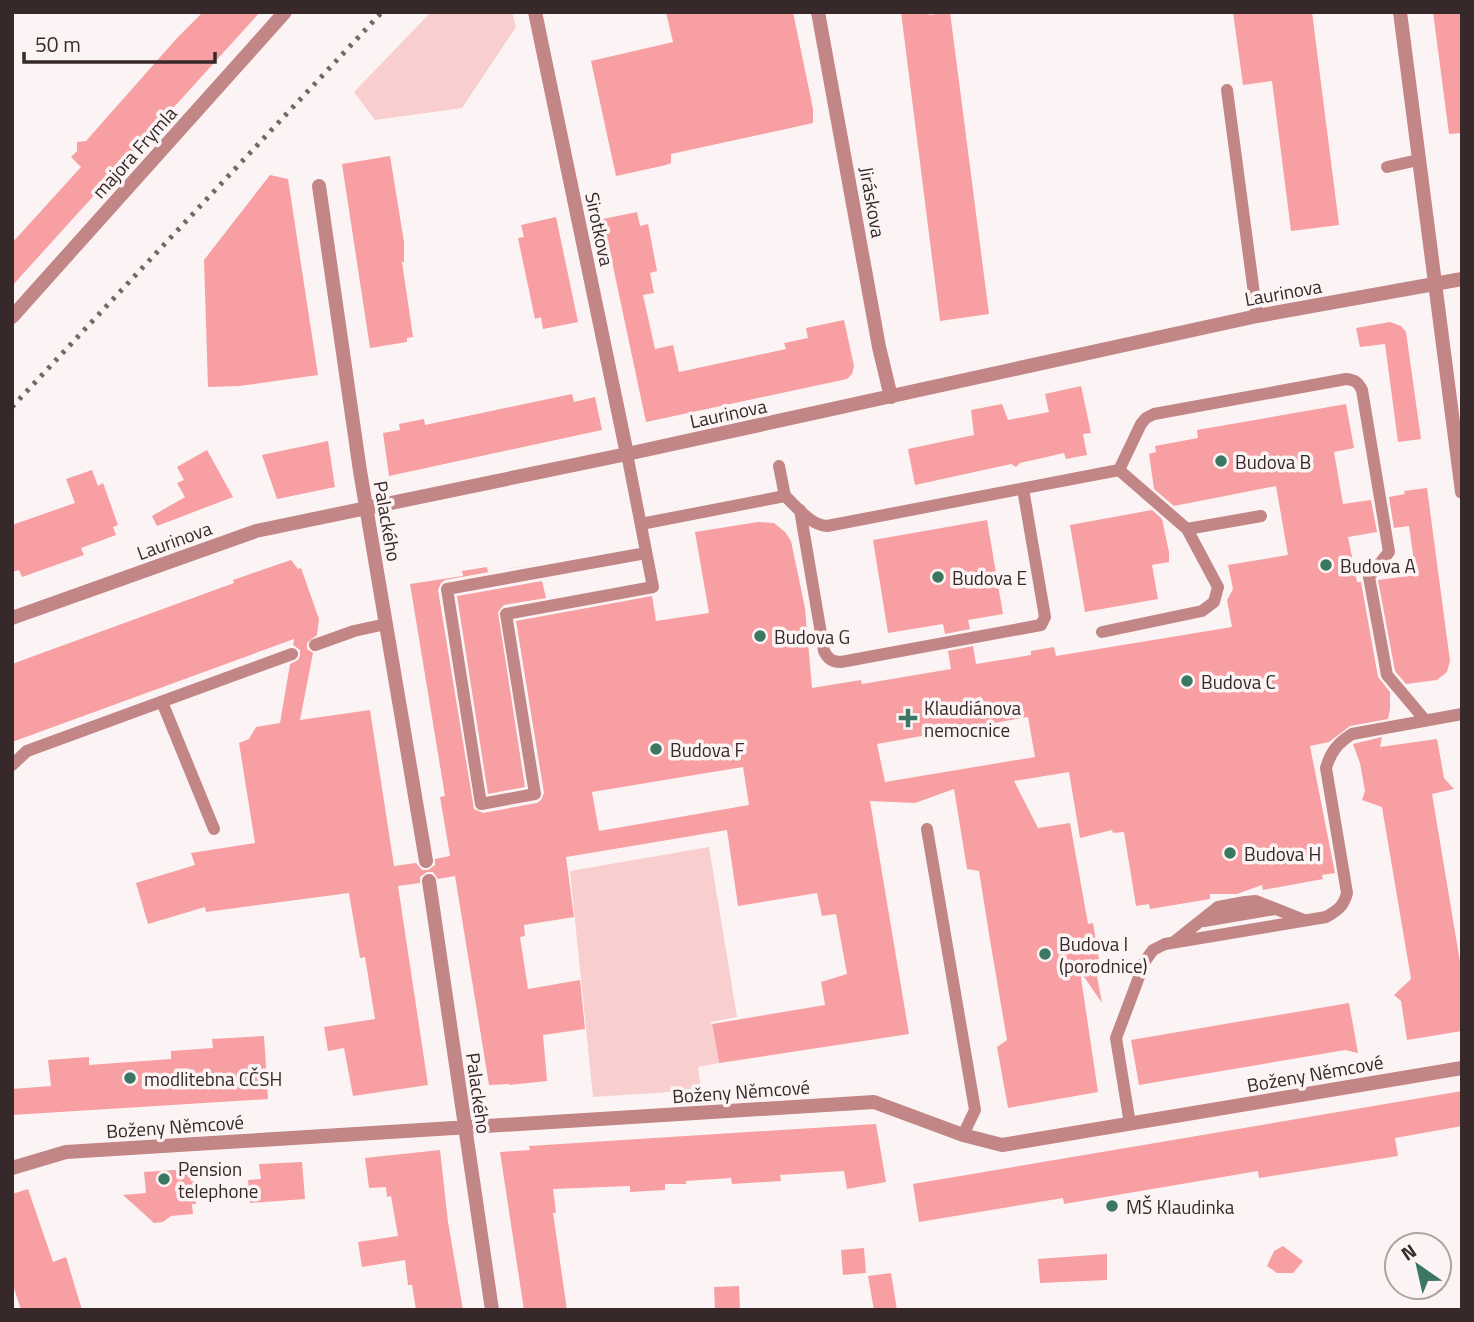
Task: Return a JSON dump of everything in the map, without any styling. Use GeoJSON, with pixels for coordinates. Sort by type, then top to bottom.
{"type":"FeatureCollection","features":[{"type":"Feature","properties":{"kind":"street","name":"majora Frymla"},"geometry":{"type":"LineString","coordinates":[[12,317],[285,12]]}},
{"type":"Feature","properties":{"kind":"street","name":"Sirotkova"},"geometry":{"type":"LineString","coordinates":[[535,12],[628,454]]}},
{"type":"Feature","properties":{"kind":"street","name":"Jiráskova"},"geometry":{"type":"LineString","coordinates":[[818,12],[879,347],[891,397]]}},
{"type":"Feature","properties":{"kind":"street"},"geometry":{"type":"LineString","coordinates":[[1400,12],[1462,492]]}},
{"type":"Feature","properties":{"kind":"street","name":"Palackého"},"geometry":{"type":"LineString","coordinates":[[319,186],[366,508],[426,861]]}},
{"type":"Feature","properties":{"kind":"street","name":"Laurinova"},"geometry":{"type":"LineString","coordinates":[[12,618],[257,531],[628,454],[1257,316],[1462,279]]}},
{"type":"Feature","properties":{"kind":"street","name":"Palackého"},"geometry":{"type":"LineString","coordinates":[[429,881],[492,1310]]}},
{"type":"Feature","properties":{"kind":"street","name":"Boženy Němcové"},"geometry":{"type":"LineString","coordinates":[[12,1168],[66,1152],[874,1102],[963,1135],[1002,1145],[1462,1068]]}},
{"type":"Feature","properties":{"kind":"lane"},"geometry":{"type":"LineString","coordinates":[[1227,90],[1257,316]]}},
{"type":"Feature","properties":{"kind":"lane"},"geometry":{"type":"LineString","coordinates":[[1387,167],[1418,160]]}},
{"type":"Feature","properties":{"kind":"lane"},"geometry":{"type":"LineString","coordinates":[[1119,470],[1141,424],[1154,414],[1346,379],[1359,383],[1390,552],[1369,577],[1387,675],[1425,720]]}},
{"type":"Feature","properties":{"kind":"lane"},"geometry":{"type":"LineString","coordinates":[[628,454],[653,587],[506,614],[536,794],[481,804],[447,589],[646,553]]}},
{"type":"Feature","properties":{"kind":"lane"},"geometry":{"type":"LineString","coordinates":[[779,466],[785,496],[819,526],[1119,470]]}},
{"type":"Feature","properties":{"kind":"lane"},"geometry":{"type":"LineString","coordinates":[[1102,632],[1202,611],[1214,602],[1218,587],[1187,529],[1119,470]]}},
{"type":"Feature","properties":{"kind":"lane"},"geometry":{"type":"LineString","coordinates":[[800,509],[824,651],[834,662],[841,662],[1041,625],[1045,617],[1023,489]]}},
{"type":"Feature","properties":{"kind":"lane"},"geometry":{"type":"LineString","coordinates":[[641,524],[785,496]]}},
{"type":"Feature","properties":{"kind":"lane"},"geometry":{"type":"LineString","coordinates":[[1187,529],[1261,516]]}},
{"type":"Feature","properties":{"kind":"lane"},"geometry":{"type":"LineString","coordinates":[[315,645],[354,631],[386,624]]}},
{"type":"Feature","properties":{"kind":"lane"},"geometry":{"type":"LineString","coordinates":[[12,765],[27,751],[292,654]]}},
{"type":"Feature","properties":{"kind":"lane"},"geometry":{"type":"LineString","coordinates":[[162,702],[214,829]]}},
{"type":"Feature","properties":{"kind":"lane"},"geometry":{"type":"LineString","coordinates":[[1130,1124],[1116,1038],[1145,961],[1153,950],[1174,942],[1326,917],[1336,911],[1345,903],[1347,893],[1326,768],[1329,756],[1338,743],[1352,734],[1462,714]]}},
{"type":"Feature","properties":{"kind":"lane"},"geometry":{"type":"LineString","coordinates":[[927,829],[975,1110],[963,1135]]}},
{"type":"Feature","properties":{"kind":"lane"},"geometry":{"type":"LineString","coordinates":[[1174,942],[1218,907],[1245,902],[1256,901],[1304,920]]}},
{"type":"Feature","properties":{"kind":"shaded area"},"geometry":{"type":"Polygon","coordinates":[[[431,12],[512,12],[516,27],[462,108],[375,120],[354,92],[431,12]]]}},
{"type":"Feature","properties":{"kind":"shaded area"},"geometry":{"type":"Polygon","coordinates":[[[709,847],[737,1017],[711,1022],[719,1063],[698,1067],[701,1090],[593,1097],[570,871],[709,847]]]}},
{"type":"Feature","properties":{"kind":"building"},"geometry":{"type":"Polygon","coordinates":[[[203,12],[260,12],[12,286],[12,243],[81,167],[71,157],[77,151],[77,142],[86,141],[203,12]]]}},
{"type":"Feature","properties":{"kind":"building"},"geometry":{"type":"Polygon","coordinates":[[[666,12],[793,12],[813,109],[813,123],[671,154],[671,163],[666,165],[616,176],[591,61],[673,42],[666,12]]]}},
{"type":"Feature","properties":{"kind":"building"},"geometry":{"type":"Polygon","coordinates":[[[901,12],[929,12],[929,15],[950,12],[989,314],[940,321],[901,12]]]}},
{"type":"Feature","properties":{"kind":"building"},"geometry":{"type":"Polygon","coordinates":[[[1233,12],[1312,12],[1339,225],[1291,231],[1272,81],[1243,85],[1233,12]]]}},
{"type":"Feature","properties":{"kind":"building"},"geometry":{"type":"Polygon","coordinates":[[[1433,12],[1462,12],[1462,133],[1449,134],[1433,12]]]}},
{"type":"Feature","properties":{"kind":"building"},"geometry":{"type":"Polygon","coordinates":[[[390,156],[404,242],[402,262],[413,337],[407,338],[407,342],[370,348],[342,164],[390,156]]]}},
{"type":"Feature","properties":{"kind":"building"},"geometry":{"type":"Polygon","coordinates":[[[270,175],[288,179],[318,375],[239,386],[208,387],[204,260],[270,175]]]}},
{"type":"Feature","properties":{"kind":"building"},"geometry":{"type":"Polygon","coordinates":[[[637,212],[640,226],[648,224],[657,271],[650,273],[654,293],[643,295],[655,349],[673,345],[679,372],[786,349],[784,343],[808,338],[806,328],[844,320],[854,366],[852,374],[847,379],[646,422],[603,219],[637,212]]]}},
{"type":"Feature","properties":{"kind":"building"},"geometry":{"type":"Polygon","coordinates":[[[556,217],[578,322],[543,329],[541,317],[535,319],[518,238],[524,237],[521,225],[556,217]]]}},
{"type":"Feature","properties":{"kind":"building"},"geometry":{"type":"Polygon","coordinates":[[[1390,322],[1401,326],[1406,332],[1421,439],[1398,442],[1385,344],[1360,347],[1356,328],[1390,322]]]}},
{"type":"Feature","properties":{"kind":"building"},"geometry":{"type":"Polygon","coordinates":[[[1081,386],[1091,433],[1083,434],[1087,455],[1066,459],[1064,453],[1020,463],[1016,467],[1011,464],[915,485],[908,449],[974,435],[971,410],[1002,404],[1008,420],[1049,412],[1045,394],[1081,386]]]}},
{"type":"Feature","properties":{"kind":"building"},"geometry":{"type":"Polygon","coordinates":[[[572,394],[574,402],[595,397],[602,430],[389,476],[383,433],[400,430],[399,424],[424,419],[425,425],[572,394]]]}},
{"type":"Feature","properties":{"kind":"building"},"geometry":{"type":"Polygon","coordinates":[[[1346,404],[1354,448],[1334,452],[1343,504],[1371,500],[1377,532],[1348,537],[1357,582],[1361,582],[1378,677],[1390,692],[1390,709],[1388,719],[1350,726],[1329,742],[1310,746],[1335,873],[1322,875],[1323,879],[1263,890],[1262,885],[1237,894],[1210,894],[1210,899],[1150,909],[1149,904],[1136,906],[1124,832],[1113,833],[1112,830],[1080,838],[1069,772],[1014,781],[1038,828],[1070,823],[1088,924],[1093,923],[1099,959],[1094,960],[1102,1003],[1080,971],[1098,1092],[1008,1108],[997,1047],[1007,1040],[979,871],[967,869],[954,789],[915,803],[870,801],[909,1034],[719,1063],[712,1024],[825,1005],[821,982],[847,974],[836,914],[822,916],[817,893],[738,906],[727,830],[566,857],[574,917],[524,925],[525,936],[520,937],[528,989],[580,980],[585,1029],[543,1035],[547,1081],[489,1085],[455,876],[438,879],[433,872],[427,872],[420,877],[420,883],[398,886],[428,1085],[353,1096],[344,1048],[328,1051],[324,1027],[375,1019],[365,957],[360,958],[349,893],[206,912],[205,907],[148,924],[136,883],[195,865],[191,853],[255,843],[239,743],[249,739],[256,727],[280,723],[290,664],[300,656],[300,650],[293,645],[294,639],[12,742],[12,664],[291,560],[298,569],[301,568],[319,619],[317,635],[307,643],[307,649],[313,653],[300,720],[370,710],[394,866],[416,863],[422,870],[428,870],[435,865],[435,859],[450,856],[440,797],[445,796],[410,584],[463,576],[462,571],[487,567],[488,572],[540,563],[445,580],[438,590],[474,809],[483,813],[537,803],[544,793],[516,621],[652,596],[656,621],[709,613],[695,532],[758,522],[774,523],[785,532],[791,541],[805,608],[812,688],[861,680],[862,684],[951,669],[948,651],[973,646],[976,664],[1031,655],[1031,651],[1054,647],[1056,656],[1232,627],[1227,600],[1233,589],[1228,565],[1288,555],[1276,486],[1174,506],[1154,489],[1149,454],[1156,452],[1155,446],[1198,438],[1197,430],[1346,404]],[[1028,717],[877,744],[885,782],[1035,757],[1028,717]],[[743,767],[592,792],[599,831],[749,805],[743,767]]]}},
{"type":"Feature","properties":{"kind":"building"},"geometry":{"type":"Polygon","coordinates":[[[328,441],[335,487],[277,499],[262,455],[328,441]]]}},
{"type":"Feature","properties":{"kind":"building"},"geometry":{"type":"Polygon","coordinates":[[[207,450],[233,497],[157,526],[152,516],[185,497],[177,483],[184,480],[177,467],[207,450]]]}},
{"type":"Feature","properties":{"kind":"building"},"geometry":{"type":"Polygon","coordinates":[[[92,470],[98,486],[103,483],[118,525],[113,527],[116,535],[81,548],[84,555],[22,577],[19,570],[12,572],[12,525],[75,503],[66,479],[92,470]]]}},
{"type":"Feature","properties":{"kind":"building"},"geometry":{"type":"Polygon","coordinates":[[[1427,488],[1450,661],[1447,672],[1437,680],[1406,684],[1395,671],[1378,580],[1416,575],[1409,526],[1394,528],[1389,497],[1405,494],[1404,491],[1427,488]]]}},
{"type":"Feature","properties":{"kind":"building"},"geometry":{"type":"Polygon","coordinates":[[[1152,510],[1162,519],[1169,552],[1169,562],[1152,565],[1158,599],[1085,612],[1070,525],[1152,510]]]}},
{"type":"Feature","properties":{"kind":"building","name":"Budova E"},"geometry":{"type":"Polygon","coordinates":[[[987,520],[1003,614],[968,620],[970,629],[945,634],[943,624],[888,633],[873,540],[987,520]]]}},
{"type":"Feature","properties":{"kind":"building"},"geometry":{"type":"Polygon","coordinates":[[[542,581],[546,598],[504,605],[498,612],[525,787],[488,794],[457,596],[542,581]]]}},
{"type":"Feature","properties":{"kind":"building"},"geometry":{"type":"Polygon","coordinates":[[[1382,737],[1380,747],[1437,739],[1444,778],[1454,789],[1432,794],[1462,974],[1462,1031],[1407,1040],[1401,1001],[1394,995],[1411,979],[1382,807],[1362,800],[1365,791],[1353,744],[1382,737]]]}},
{"type":"Feature","properties":{"kind":"building"},"geometry":{"type":"Polygon","coordinates":[[[1349,1003],[1358,1053],[1345,1050],[1139,1085],[1131,1040],[1349,1003]]]}},
{"type":"Feature","properties":{"kind":"building"},"geometry":{"type":"Polygon","coordinates":[[[264,1036],[268,1099],[12,1115],[12,1089],[51,1086],[48,1060],[89,1057],[89,1065],[171,1059],[171,1051],[213,1048],[212,1039],[264,1036]]]}},
{"type":"Feature","properties":{"kind":"building"},"geometry":{"type":"Polygon","coordinates":[[[1462,1091],[1462,1126],[1395,1138],[1398,1156],[1259,1178],[1258,1171],[1064,1204],[1063,1198],[919,1222],[913,1184],[1462,1091]]]}},
{"type":"Feature","properties":{"kind":"building"},"geometry":{"type":"Polygon","coordinates":[[[876,1124],[886,1182],[847,1189],[844,1171],[780,1175],[781,1181],[732,1184],[731,1178],[686,1181],[686,1184],[665,1184],[665,1190],[630,1192],[630,1186],[553,1189],[556,1213],[553,1213],[567,1310],[524,1310],[500,1152],[530,1150],[529,1146],[876,1124]]]}},
{"type":"Feature","properties":{"kind":"building"},"geometry":{"type":"Polygon","coordinates":[[[440,1150],[448,1222],[463,1310],[416,1310],[412,1285],[408,1285],[405,1260],[362,1267],[358,1242],[398,1236],[391,1196],[387,1197],[386,1187],[369,1188],[365,1158],[440,1150]]]}},
{"type":"Feature","properties":{"kind":"building"},"geometry":{"type":"Polygon","coordinates":[[[302,1162],[305,1199],[250,1203],[248,1180],[261,1179],[259,1164],[302,1162]]]}},
{"type":"Feature","properties":{"kind":"building"},"geometry":{"type":"Polygon","coordinates":[[[190,1169],[191,1181],[195,1181],[196,1204],[192,1204],[193,1214],[171,1216],[163,1222],[154,1223],[123,1195],[146,1193],[144,1172],[190,1169]]]}},
{"type":"Feature","properties":{"kind":"building"},"geometry":{"type":"Polygon","coordinates":[[[28,1189],[53,1262],[66,1257],[82,1310],[21,1310],[12,1282],[12,1194],[28,1189]]]}},
{"type":"Feature","properties":{"kind":"building"},"geometry":{"type":"Polygon","coordinates":[[[1283,1246],[1303,1261],[1293,1273],[1277,1273],[1267,1266],[1274,1251],[1283,1246]]]}},
{"type":"Feature","properties":{"kind":"building"},"geometry":{"type":"Polygon","coordinates":[[[864,1248],[866,1273],[843,1275],[841,1250],[864,1248]]]}},
{"type":"Feature","properties":{"kind":"building"},"geometry":{"type":"Polygon","coordinates":[[[1107,1254],[1107,1280],[1040,1283],[1038,1259],[1107,1254]]]}},
{"type":"Feature","properties":{"kind":"building"},"geometry":{"type":"Polygon","coordinates":[[[891,1273],[897,1310],[874,1310],[868,1276],[891,1273]]]}},
{"type":"Feature","properties":{"kind":"building"},"geometry":{"type":"Polygon","coordinates":[[[739,1286],[740,1310],[715,1310],[714,1287],[739,1286]]]}},
{"type":"Feature","properties":{"kind":"railway"},"geometry":{"type":"LineString","coordinates":[[12,407],[382,12]]}},
{"type":"Feature","properties":{"kind":"place","name":"Budova B"},"geometry":{"type":"Point","coordinates":[1221,461]}},
{"type":"Feature","properties":{"kind":"place","name":"Budova A"},"geometry":{"type":"Point","coordinates":[1326,565]}},
{"type":"Feature","properties":{"kind":"place","name":"Budova E"},"geometry":{"type":"Point","coordinates":[938,577]}},
{"type":"Feature","properties":{"kind":"place","name":"Budova G"},"geometry":{"type":"Point","coordinates":[760,636]}},
{"type":"Feature","properties":{"kind":"place","name":"Budova C"},"geometry":{"type":"Point","coordinates":[1187,681]}},
{"type":"Feature","properties":{"kind":"place","name":"Klaudiánova nemocnice"},"geometry":{"type":"Point","coordinates":[908,718]}},
{"type":"Feature","properties":{"kind":"place","name":"Budova F"},"geometry":{"type":"Point","coordinates":[656,749]}},
{"type":"Feature","properties":{"kind":"place","name":"Budova H"},"geometry":{"type":"Point","coordinates":[1230,853]}},
{"type":"Feature","properties":{"kind":"place","name":"Budova I (porodnice)"},"geometry":{"type":"Point","coordinates":[1045,954]}},
{"type":"Feature","properties":{"kind":"place","name":"modlitebna CČSH"},"geometry":{"type":"Point","coordinates":[130,1078]}},
{"type":"Feature","properties":{"kind":"place","name":"Pension telephone"},"geometry":{"type":"Point","coordinates":[164,1179]}},
{"type":"Feature","properties":{"kind":"place","name":"MŠ Klaudinka"},"geometry":{"type":"Point","coordinates":[1112,1206]}}]}
